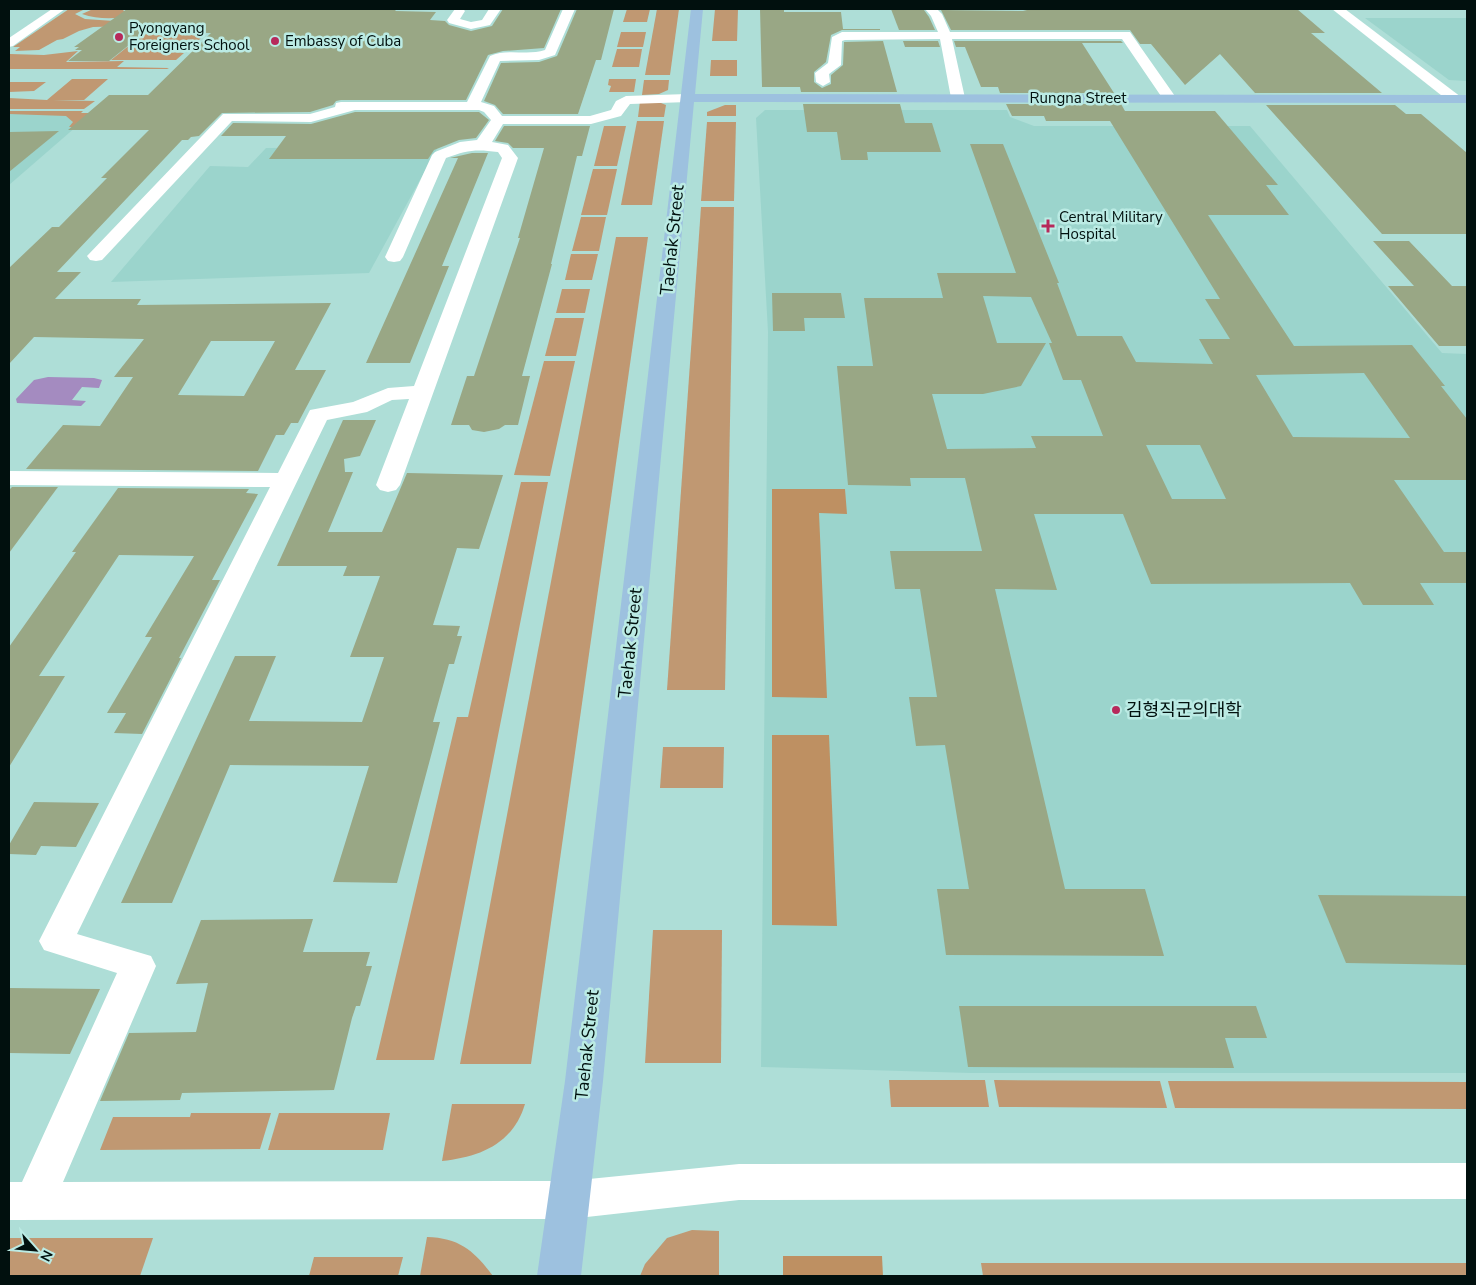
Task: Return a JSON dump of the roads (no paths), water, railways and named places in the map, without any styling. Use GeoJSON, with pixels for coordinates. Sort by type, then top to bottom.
{"type":"FeatureCollection","features":[{"type":"Feature","properties":{"kind":"main road","name":"Taehak Street"},"geometry":{"type":"LineString","coordinates":[[559,1276],[584,1081],[697,9]]}},
{"type":"Feature","properties":{"kind":"main road","name":"Rungna Street"},"geometry":{"type":"LineString","coordinates":[[688,98],[1462,99]]}},
{"type":"Feature","properties":{"kind":"street"},"geometry":{"type":"LineString","coordinates":[[9,43],[60,9]]}},
{"type":"Feature","properties":{"kind":"street"},"geometry":{"type":"LineString","coordinates":[[445,9],[463,11],[453,20],[458,24],[468,25],[481,25],[488,22],[491,10]]}},
{"type":"Feature","properties":{"kind":"street"},"geometry":{"type":"LineString","coordinates":[[472,106],[496,59],[499,57],[539,56],[550,52],[569,9]]}},
{"type":"Feature","properties":{"kind":"street"},"geometry":{"type":"LineString","coordinates":[[931,9],[935,11],[946,36],[958,98]]}},
{"type":"Feature","properties":{"kind":"street"},"geometry":{"type":"LineString","coordinates":[[1338,9],[1462,99]]}},
{"type":"Feature","properties":{"kind":"street"},"geometry":{"type":"LineString","coordinates":[[823,82],[822,73],[834,65],[836,40],[842,36],[1126,35],[1170,99]]}},
{"type":"Feature","properties":{"kind":"street"},"geometry":{"type":"LineString","coordinates":[[498,120],[591,120],[616,113],[621,104],[626,100],[635,98],[688,98]]}},
{"type":"Feature","properties":{"kind":"street"},"geometry":{"type":"LineString","coordinates":[[96,256],[228,117],[310,118],[348,106],[472,106],[489,109],[498,120]]}},
{"type":"Feature","properties":{"kind":"street"},"geometry":{"type":"LineString","coordinates":[[482,145],[498,120]]}},
{"type":"Feature","properties":{"kind":"street"},"geometry":{"type":"LineString","coordinates":[[388,485],[510,158],[503,148],[465,145],[440,155],[394,257]]}},
{"type":"Feature","properties":{"kind":"street"},"geometry":{"type":"LineString","coordinates":[[422,392],[388,394],[359,407],[318,415],[56,941],[138,966],[21,1201],[569,1200],[740,1182],[1467,1181]]}},
{"type":"Feature","properties":{"kind":"street"},"geometry":{"type":"LineString","coordinates":[[9,478],[285,480]]}},
{"type":"Feature","properties":{"kind":"place","name":"Pyongyang Foreigners School"},"geometry":{"type":"Point","coordinates":[119,37]}},
{"type":"Feature","properties":{"kind":"place","name":"Embassy of Cuba"},"geometry":{"type":"Point","coordinates":[275,41]}},
{"type":"Feature","properties":{"kind":"place","name":"Central Military Hospital"},"geometry":{"type":"Point","coordinates":[1048,226]}},
{"type":"Feature","properties":{"kind":"place","name":"김형직군의대학"},"geometry":{"type":"Point","coordinates":[1116,710]}}]}
